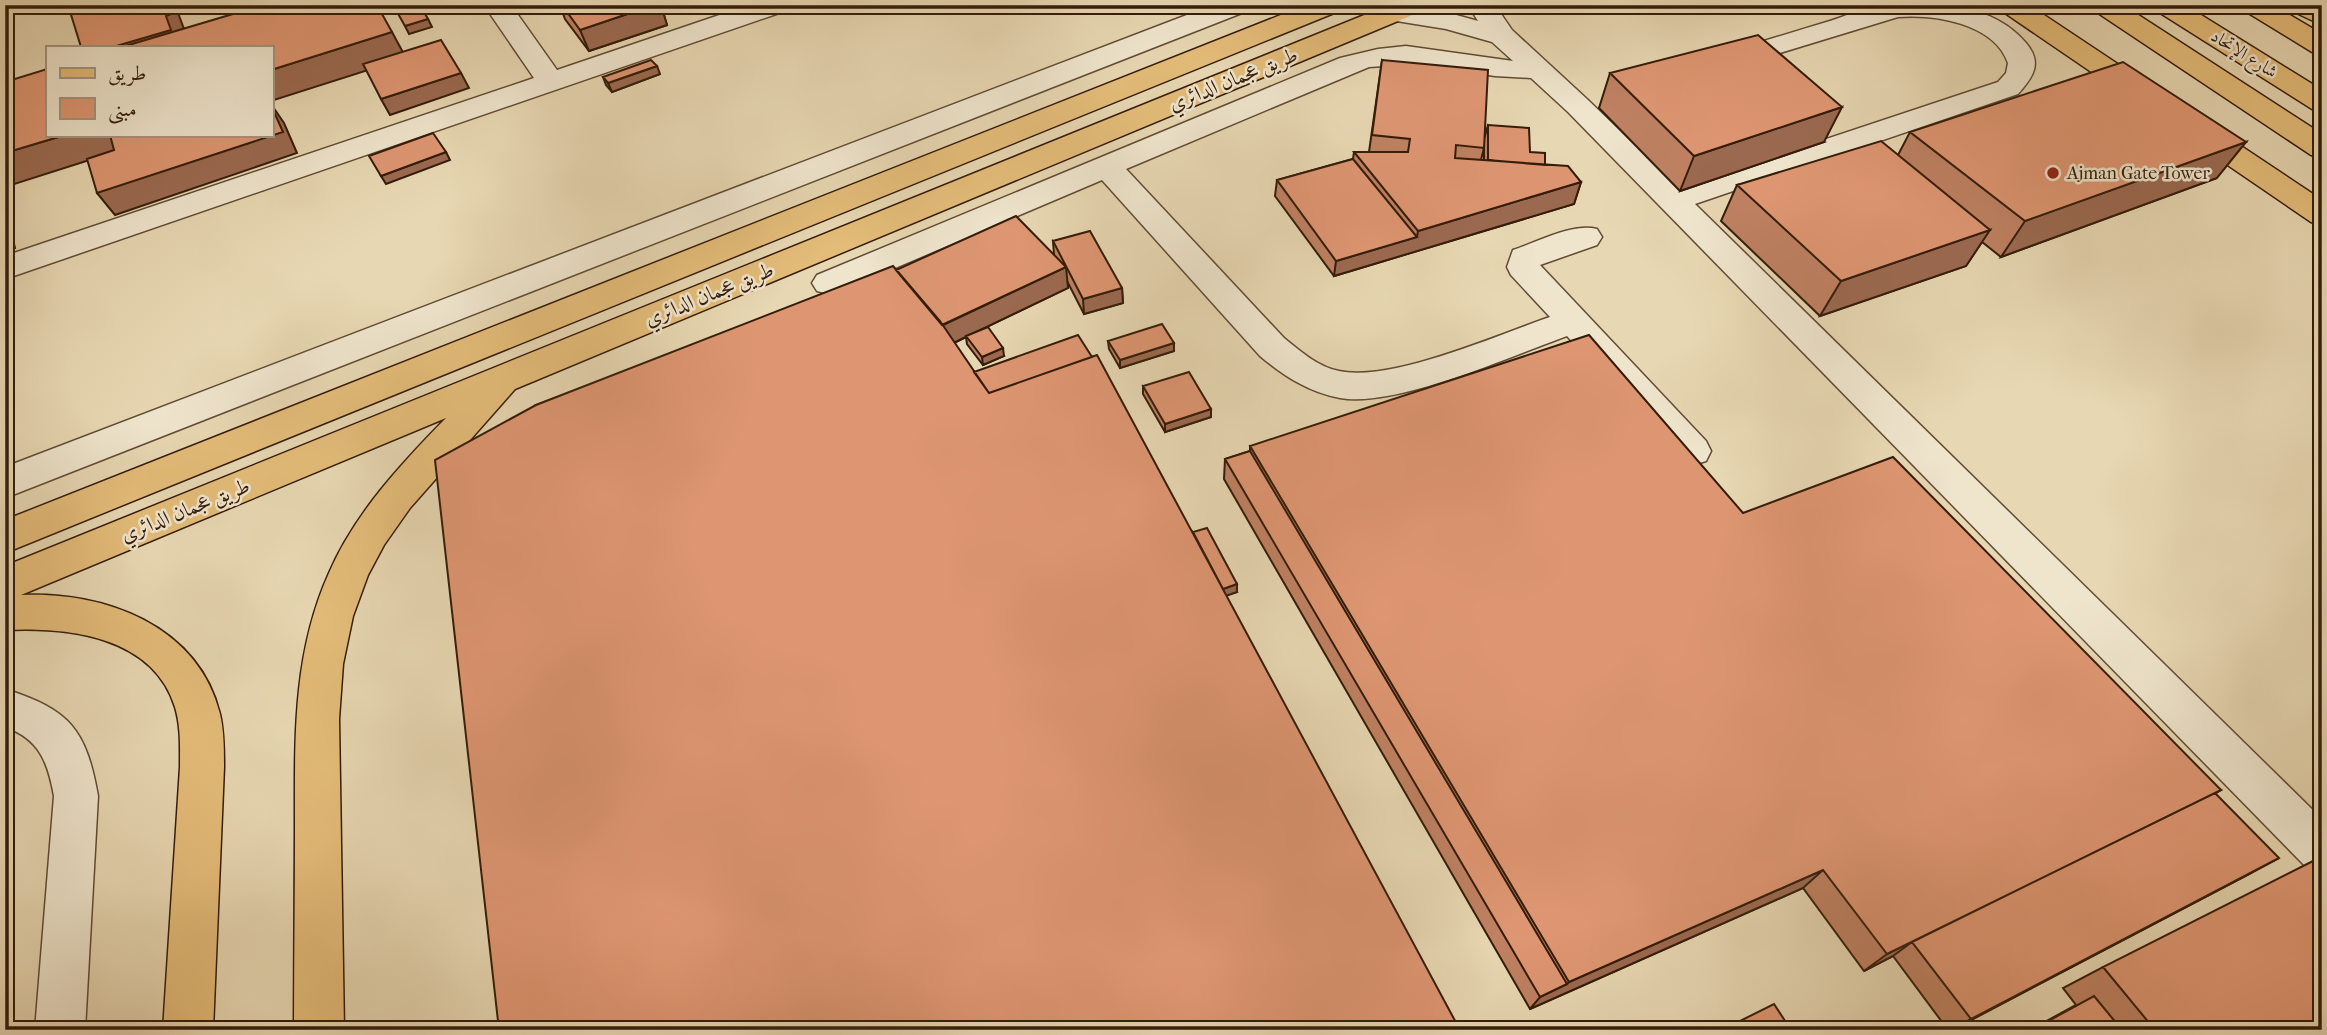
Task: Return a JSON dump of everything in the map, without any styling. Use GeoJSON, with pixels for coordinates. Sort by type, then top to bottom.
{"type":"FeatureCollection","features":[{"type":"Feature","properties":{"kind":"main road","name":"طريق عجمان الدائري"},"geometry":{"type":"LineString","coordinates":[[5,537],[1330,5]]}},
{"type":"Feature","properties":{"kind":"main road"},"geometry":{"type":"LineString","coordinates":[[2011,5],[2322,215]]}},
{"type":"Feature","properties":{"kind":"main road"},"geometry":{"type":"LineString","coordinates":[[2104,5],[2322,148]]}},
{"type":"Feature","properties":{"kind":"main road","name":"شارع الإتحاد"},"geometry":{"type":"LineString","coordinates":[[2166,5],[2322,103]]}},
{"type":"Feature","properties":{"kind":"main road"},"geometry":{"type":"LineString","coordinates":[[2254,5],[2322,46]]}},
{"type":"Feature","properties":{"kind":"main road"},"geometry":{"type":"LineString","coordinates":[[2301,5],[2322,17]]}},
{"type":"Feature","properties":{"kind":"main road","name":"طريق عجمان الدائري"},"geometry":{"type":"LineString","coordinates":[[5,584],[1403,9]]}},
{"type":"Feature","properties":{"kind":"main road"},"geometry":{"type":"LineString","coordinates":[[319,1030],[318,676],[327,632],[340,590],[360,549],[384,511],[413,474],[509,376]]}},
{"type":"Feature","properties":{"kind":"main road"},"geometry":{"type":"LineString","coordinates":[[5,613],[66,612],[102,619],[133,632],[159,649],[179,671],[194,698],[202,731],[202,766],[188,1030]]}},
{"type":"Feature","properties":{"kind":"street"},"geometry":{"type":"LineString","coordinates":[[498,5],[551,82]]}},
{"type":"Feature","properties":{"kind":"street"},"geometry":{"type":"LineString","coordinates":[[5,268],[776,5]]}},
{"type":"Feature","properties":{"kind":"street"},"geometry":{"type":"LineString","coordinates":[[5,482],[1238,5]]}},
{"type":"Feature","properties":{"kind":"street"},"geometry":{"type":"LineString","coordinates":[[1481,5],[1502,36],[1538,69],[1592,102],[1673,201],[2322,851]]}},
{"type":"Feature","properties":{"kind":"street"},"geometry":{"type":"LineString","coordinates":[[1673,201],[2008,88],[2021,75],[2023,67],[2017,49],[2009,40],[1985,25],[1948,12],[1909,8],[1895,9],[1697,70]]}},
{"type":"Feature","properties":{"kind":"street"},"geometry":{"type":"LineString","coordinates":[[1403,9],[1502,36]]}},
{"type":"Feature","properties":{"kind":"street"},"geometry":{"type":"LineString","coordinates":[[829,282],[1367,59],[1404,54],[1424,55],[1490,69],[1538,69]]}},
{"type":"Feature","properties":{"kind":"street"},"geometry":{"type":"LineString","coordinates":[[1106,166],[1272,347],[1291,366],[1317,379],[1348,387],[1380,386],[1409,379],[1572,322]]}},
{"type":"Feature","properties":{"kind":"street"},"geometry":{"type":"LineString","coordinates":[[1586,237],[1535,253],[1525,258],[1523,267],[1693,451]]}},
{"type":"Feature","properties":{"kind":"street"},"geometry":{"type":"LineString","coordinates":[[5,708],[31,715],[57,734],[71,763],[76,796],[60,1030]]}},
{"type":"Feature","properties":{"kind":"building"},"geometry":{"type":"Polygon","coordinates":[[[68,5],[171,5],[174,13],[166,16],[171,30],[116,46],[81,46],[68,5]]]}},
{"type":"Feature","properties":{"kind":"building"},"geometry":{"type":"Polygon","coordinates":[[[263,5],[377,5],[392,32],[273,69],[273,46],[125,46],[263,5]]]}},
{"type":"Feature","properties":{"kind":"building"},"geometry":{"type":"Polygon","coordinates":[[[393,5],[420,5],[428,19],[405,26],[393,5]]]}},
{"type":"Feature","properties":{"kind":"building"},"geometry":{"type":"Polygon","coordinates":[[[562,5],[654,5],[580,30],[562,5]]]}},
{"type":"Feature","properties":{"kind":"building"},"geometry":{"type":"Polygon","coordinates":[[[1758,35],[1842,107],[1694,156],[1610,73],[1758,35]]]}},
{"type":"Feature","properties":{"kind":"building"},"geometry":{"type":"Polygon","coordinates":[[[441,40],[461,73],[381,99],[363,64],[441,40]]]}},
{"type":"Feature","properties":{"kind":"building"},"geometry":{"type":"Polygon","coordinates":[[[651,60],[657,66],[608,83],[603,77],[651,60]]]}},
{"type":"Feature","properties":{"kind":"building"},"geometry":{"type":"Polygon","coordinates":[[[1382,60],[1488,70],[1484,148],[1456,145],[1455,158],[1568,166],[1581,182],[1418,231],[1354,152],[1408,152],[1410,139],[1372,135],[1382,60]]]}},
{"type":"Feature","properties":{"kind":"building"},"geometry":{"type":"Polygon","coordinates":[[[2123,62],[2246,142],[2025,221],[1910,132],[2123,62]]]}},
{"type":"Feature","properties":{"kind":"building"},"geometry":{"type":"Polygon","coordinates":[[[46,69],[46,136],[62,136],[5,153],[5,82],[46,69]]]}},
{"type":"Feature","properties":{"kind":"building"},"geometry":{"type":"Polygon","coordinates":[[[273,110],[283,132],[273,135],[273,110]]]}},
{"type":"Feature","properties":{"kind":"building"},"geometry":{"type":"Polygon","coordinates":[[[1488,125],[1529,128],[1530,152],[1545,153],[1545,165],[1488,160],[1488,125]]]}},
{"type":"Feature","properties":{"kind":"building"},"geometry":{"type":"Polygon","coordinates":[[[433,133],[446,152],[381,176],[369,156],[433,133]]]}},
{"type":"Feature","properties":{"kind":"building"},"geometry":{"type":"Polygon","coordinates":[[[110,136],[271,136],[97,193],[87,159],[114,150],[110,136]]]}},
{"type":"Feature","properties":{"kind":"building"},"geometry":{"type":"Polygon","coordinates":[[[1881,141],[1990,230],[1841,281],[1737,185],[1881,141]]]}},
{"type":"Feature","properties":{"kind":"building"},"geometry":{"type":"Polygon","coordinates":[[[1353,159],[1417,237],[1336,261],[1277,180],[1353,159]]]}},
{"type":"Feature","properties":{"kind":"building"},"geometry":{"type":"Polygon","coordinates":[[[1016,216],[1066,267],[942,325],[896,270],[1016,216]]]}},
{"type":"Feature","properties":{"kind":"building"},"geometry":{"type":"Polygon","coordinates":[[[1090,231],[1122,288],[1083,299],[1053,241],[1090,231]]]}},
{"type":"Feature","properties":{"kind":"building"},"geometry":{"type":"Polygon","coordinates":[[[893,266],[940,321],[989,393],[1097,355],[1460,1030],[499,1030],[435,460],[536,405],[893,266]]]}},
{"type":"Feature","properties":{"kind":"building"},"geometry":{"type":"Polygon","coordinates":[[[1162,324],[1174,343],[1120,360],[1108,341],[1162,324]]]}},
{"type":"Feature","properties":{"kind":"building"},"geometry":{"type":"Polygon","coordinates":[[[988,327],[1003,348],[982,357],[966,336],[988,327]]]}},
{"type":"Feature","properties":{"kind":"building"},"geometry":{"type":"Polygon","coordinates":[[[1078,335],[1092,357],[989,393],[974,372],[1078,335]]]}},
{"type":"Feature","properties":{"kind":"building"},"geometry":{"type":"Polygon","coordinates":[[[1589,335],[1743,513],[1893,457],[2221,790],[1887,954],[1823,870],[1569,982],[1250,446],[1589,335]]]}},
{"type":"Feature","properties":{"kind":"building"},"geometry":{"type":"Polygon","coordinates":[[[1189,372],[1211,409],[1165,424],[1143,386],[1189,372]]]}},
{"type":"Feature","properties":{"kind":"building"},"geometry":{"type":"Polygon","coordinates":[[[1250,451],[1567,984],[1540,997],[1225,459],[1250,451]]]}},
{"type":"Feature","properties":{"kind":"building"},"geometry":{"type":"Polygon","coordinates":[[[1207,528],[1237,584],[1223,589],[1193,532],[1207,528]]]}},
{"type":"Feature","properties":{"kind":"building"},"geometry":{"type":"Polygon","coordinates":[[[2215,793],[2279,858],[1971,1019],[1912,942],[2215,793]]]}},
{"type":"Feature","properties":{"kind":"building"},"geometry":{"type":"Polygon","coordinates":[[[2313,861],[2322,869],[2322,1030],[2155,1030],[2103,967],[2313,861]]]}},
{"type":"Feature","properties":{"kind":"building"},"geometry":{"type":"Polygon","coordinates":[[[2094,996],[2122,1030],[2032,1030],[2094,996]]]}},
{"type":"Feature","properties":{"kind":"building"},"geometry":{"type":"Polygon","coordinates":[[[1774,1004],[1791,1030],[1722,1030],[1774,1004]]]}},
{"type":"Feature","properties":{"kind":"place","name":"Ajman Gate Tower"},"geometry":{"type":"Point","coordinates":[2053,173]}}]}
